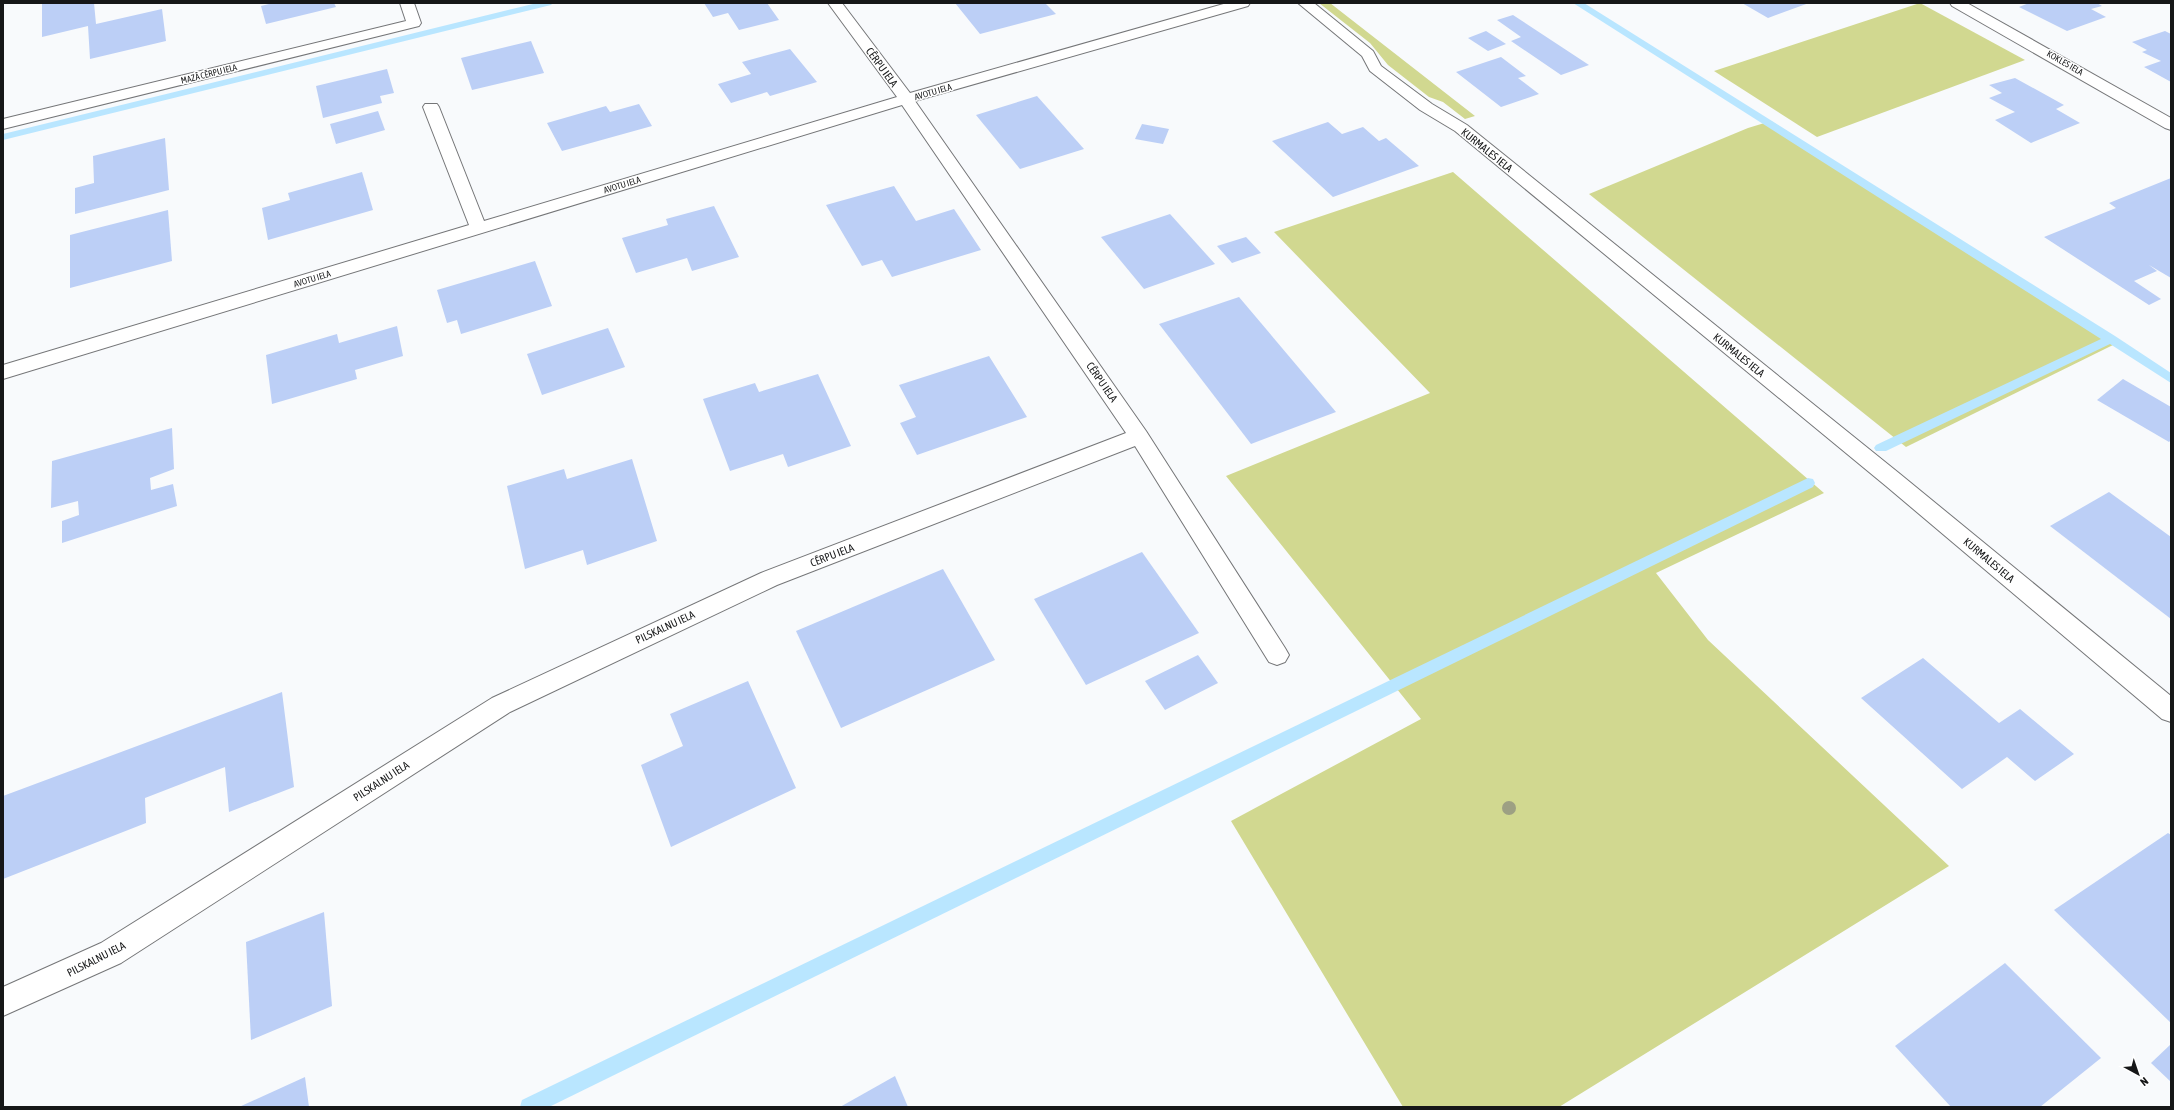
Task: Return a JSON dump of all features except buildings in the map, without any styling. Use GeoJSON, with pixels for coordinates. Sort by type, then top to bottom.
{"type":"FeatureCollection","features":[{"type":"Feature","properties":{"kind":"street","name":"MAZĀ CĒRPU IELA"},"geometry":{"type":"LineString","coordinates":[[3,124],[414,23],[407,3]]}},
{"type":"Feature","properties":{"kind":"street","name":"CĒRPU IELA"},"geometry":{"type":"LineString","coordinates":[[769,579],[1139,436],[906,99],[835,3]]}},
{"type":"Feature","properties":{"kind":"street","name":"AVOTU IELA"},"geometry":{"type":"LineString","coordinates":[[3,372],[906,99],[1243,3]]}},
{"type":"Feature","properties":{"kind":"street","name":"KURMALES IELA"},"geometry":{"type":"LineString","coordinates":[[1305,3],[1368,54],[1376,68],[1426,107],[1460,128],[1479,143],[1893,480],[2171,711]]}},
{"type":"Feature","properties":{"kind":"street","name":"KOKLES IELA"},"geometry":{"type":"LineString","coordinates":[[1957,3],[2171,125]]}},
{"type":"Feature","properties":{"kind":"street"},"geometry":{"type":"LineString","coordinates":[[431,107],[479,228]]}},
{"type":"Feature","properties":{"kind":"street"},"geometry":{"type":"LineString","coordinates":[[1139,436],[1277,655]]}},
{"type":"Feature","properties":{"kind":"street","name":"PILSKALNU IELA"},"geometry":{"type":"LineString","coordinates":[[3,1002],[111,953],[501,705],[769,579]]}},
{"type":"Feature","properties":{"kind":"green space"},"geometry":{"type":"Polygon","coordinates":[[[1319,3],[1330,3],[1475,116],[1465,119],[1443,102],[1429,97],[1388,65],[1370,43],[1319,3]]]}},
{"type":"Feature","properties":{"kind":"green space"},"geometry":{"type":"Polygon","coordinates":[[[1920,3],[2025,60],[1817,137],[1714,71],[1920,3]]]}},
{"type":"Feature","properties":{"kind":"green space"},"geometry":{"type":"Polygon","coordinates":[[[1771,121],[2113,345],[1906,447],[1589,194],[1748,128],[1771,121]]]}},
{"type":"Feature","properties":{"kind":"green space"},"geometry":{"type":"Polygon","coordinates":[[[1453,172],[1824,493],[1656,573],[1708,640],[1949,866],[1559,1107],[1403,1107],[1231,821],[1421,719],[1226,476],[1430,393],[1274,232],[1453,172]]]}},
{"type":"Feature","properties":{"kind":"waterway"},"geometry":{"type":"LineString","coordinates":[[3,137],[548,3]]}},
{"type":"Feature","properties":{"kind":"waterway"},"geometry":{"type":"LineString","coordinates":[[1578,3],[2111,339]]}},
{"type":"Feature","properties":{"kind":"waterway"},"geometry":{"type":"LineString","coordinates":[[1881,448],[2111,339]]}},
{"type":"Feature","properties":{"kind":"waterway"},"geometry":{"type":"LineString","coordinates":[[2111,339],[2171,379]]}},
{"type":"Feature","properties":{"kind":"waterway"},"geometry":{"type":"LineString","coordinates":[[529,1107],[1808,483]]}}]}
